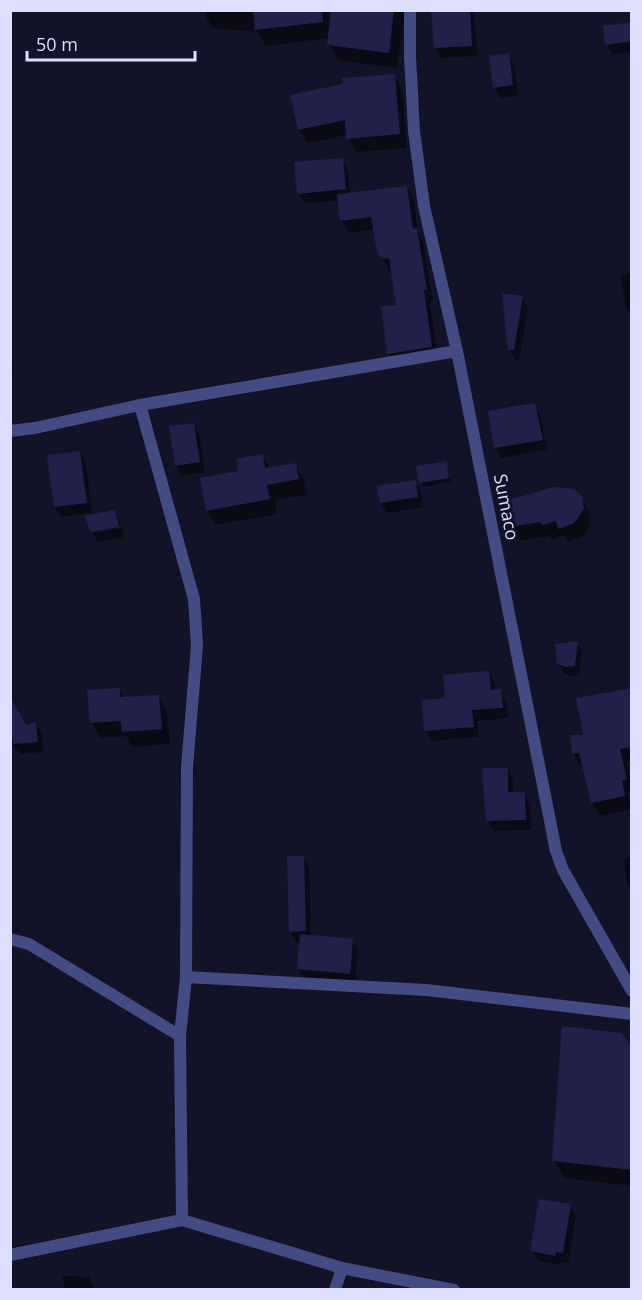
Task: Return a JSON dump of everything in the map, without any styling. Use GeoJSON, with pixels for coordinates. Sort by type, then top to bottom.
{"type":"FeatureCollection","features":[{"type":"Feature","properties":{"kind":"street","name":"Sumaco"},"geometry":{"type":"LineString","coordinates":[[411,10],[410,56],[414,131],[423,195],[457,351],[556,851],[563,870],[632,991]]}},
{"type":"Feature","properties":{"kind":"street"},"geometry":{"type":"LineString","coordinates":[[10,431],[35,428],[140,405],[457,351]]}},
{"type":"Feature","properties":{"kind":"street"},"geometry":{"type":"LineString","coordinates":[[140,405],[194,599],[197,646],[187,767],[186,977],[180,1036],[182,1220]]}},
{"type":"Feature","properties":{"kind":"street"},"geometry":{"type":"LineString","coordinates":[[10,939],[29,944],[180,1036]]}},
{"type":"Feature","properties":{"kind":"street"},"geometry":{"type":"LineString","coordinates":[[186,977],[426,990],[632,1014]]}},
{"type":"Feature","properties":{"kind":"street"},"geometry":{"type":"LineString","coordinates":[[10,1255],[182,1220],[342,1268],[454,1290]]}},
{"type":"Feature","properties":{"kind":"street"},"geometry":{"type":"LineString","coordinates":[[335,1290],[342,1268]]}},
{"type":"Feature","properties":{"kind":"building"},"geometry":{"type":"Polygon","coordinates":[[[253,10],[322,10],[323,22],[255,30],[253,10]]]}},
{"type":"Feature","properties":{"kind":"building"},"geometry":{"type":"Polygon","coordinates":[[[331,10],[394,10],[389,53],[327,45],[331,10]]]}},
{"type":"Feature","properties":{"kind":"building"},"geometry":{"type":"Polygon","coordinates":[[[431,10],[470,10],[472,46],[434,48],[431,10]]]}},
{"type":"Feature","properties":{"kind":"building"},"geometry":{"type":"Polygon","coordinates":[[[632,22],[632,41],[605,45],[603,26],[632,22]]]}},
{"type":"Feature","properties":{"kind":"building"},"geometry":{"type":"Polygon","coordinates":[[[509,53],[513,85],[493,88],[489,56],[509,53]]]}},
{"type":"Feature","properties":{"kind":"building"},"geometry":{"type":"Polygon","coordinates":[[[395,74],[400,134],[346,139],[345,120],[298,130],[290,95],[342,84],[342,78],[395,74]]]}},
{"type":"Feature","properties":{"kind":"building"},"geometry":{"type":"Polygon","coordinates":[[[343,158],[346,189],[297,194],[294,162],[343,158]]]}},
{"type":"Feature","properties":{"kind":"building"},"geometry":{"type":"Polygon","coordinates":[[[407,186],[413,229],[417,228],[427,290],[424,290],[432,347],[387,354],[381,307],[396,305],[389,258],[382,259],[377,252],[371,217],[340,221],[337,194],[407,186]]]}},
{"type":"Feature","properties":{"kind":"building"},"geometry":{"type":"Polygon","coordinates":[[[502,293],[523,296],[514,350],[508,350],[502,293]]]}},
{"type":"Feature","properties":{"kind":"building"},"geometry":{"type":"Polygon","coordinates":[[[535,403],[543,440],[494,448],[488,411],[535,403]]]}},
{"type":"Feature","properties":{"kind":"building"},"geometry":{"type":"Polygon","coordinates":[[[194,423],[200,462],[175,466],[169,426],[194,423]]]}},
{"type":"Feature","properties":{"kind":"building"},"geometry":{"type":"Polygon","coordinates":[[[80,451],[87,503],[54,507],[47,455],[80,451]]]}},
{"type":"Feature","properties":{"kind":"building"},"geometry":{"type":"Polygon","coordinates":[[[263,454],[265,468],[296,463],[299,479],[267,485],[270,499],[206,511],[200,478],[238,471],[236,459],[263,454]]]}},
{"type":"Feature","properties":{"kind":"building"},"geometry":{"type":"Polygon","coordinates":[[[447,461],[449,478],[419,483],[416,466],[447,461]]]}},
{"type":"Feature","properties":{"kind":"building"},"geometry":{"type":"Polygon","coordinates":[[[416,480],[418,497],[380,503],[377,486],[416,480]]]}},
{"type":"Feature","properties":{"kind":"building"},"geometry":{"type":"Polygon","coordinates":[[[554,487],[574,489],[582,496],[584,509],[574,523],[558,529],[556,521],[543,525],[540,522],[510,527],[505,501],[554,487]]]}},
{"type":"Feature","properties":{"kind":"building"},"geometry":{"type":"Polygon","coordinates":[[[115,510],[119,527],[91,532],[84,516],[115,510]]]}},
{"type":"Feature","properties":{"kind":"building"},"geometry":{"type":"Polygon","coordinates":[[[578,641],[575,666],[566,667],[557,664],[555,644],[578,641]]]}},
{"type":"Feature","properties":{"kind":"building"},"geometry":{"type":"Polygon","coordinates":[[[489,671],[491,690],[501,689],[503,708],[472,710],[474,727],[424,731],[422,700],[445,698],[443,675],[489,671]]]}},
{"type":"Feature","properties":{"kind":"building"},"geometry":{"type":"Polygon","coordinates":[[[120,688],[120,697],[159,695],[162,729],[122,732],[121,721],[90,723],[87,690],[120,688]]]}},
{"type":"Feature","properties":{"kind":"building"},"geometry":{"type":"Polygon","coordinates":[[[632,688],[632,747],[620,749],[627,779],[622,780],[625,796],[591,803],[579,753],[572,754],[570,735],[583,735],[576,698],[632,688]]]}},
{"type":"Feature","properties":{"kind":"building"},"geometry":{"type":"Polygon","coordinates":[[[10,697],[26,725],[36,722],[38,742],[13,744],[13,739],[10,739],[10,697]]]}},
{"type":"Feature","properties":{"kind":"building"},"geometry":{"type":"Polygon","coordinates":[[[482,768],[508,768],[508,792],[525,792],[526,820],[486,821],[482,768]]]}},
{"type":"Feature","properties":{"kind":"building"},"geometry":{"type":"Polygon","coordinates":[[[287,856],[304,856],[306,931],[289,932],[287,856]]]}},
{"type":"Feature","properties":{"kind":"building"},"geometry":{"type":"Polygon","coordinates":[[[300,934],[353,939],[350,974],[297,969],[300,934]]]}},
{"type":"Feature","properties":{"kind":"building"},"geometry":{"type":"Polygon","coordinates":[[[562,1026],[621,1033],[632,1046],[632,1170],[552,1161],[562,1026]]]}},
{"type":"Feature","properties":{"kind":"building"},"geometry":{"type":"Polygon","coordinates":[[[539,1199],[571,1204],[563,1253],[556,1252],[555,1256],[530,1251],[539,1199]]]}}]}
